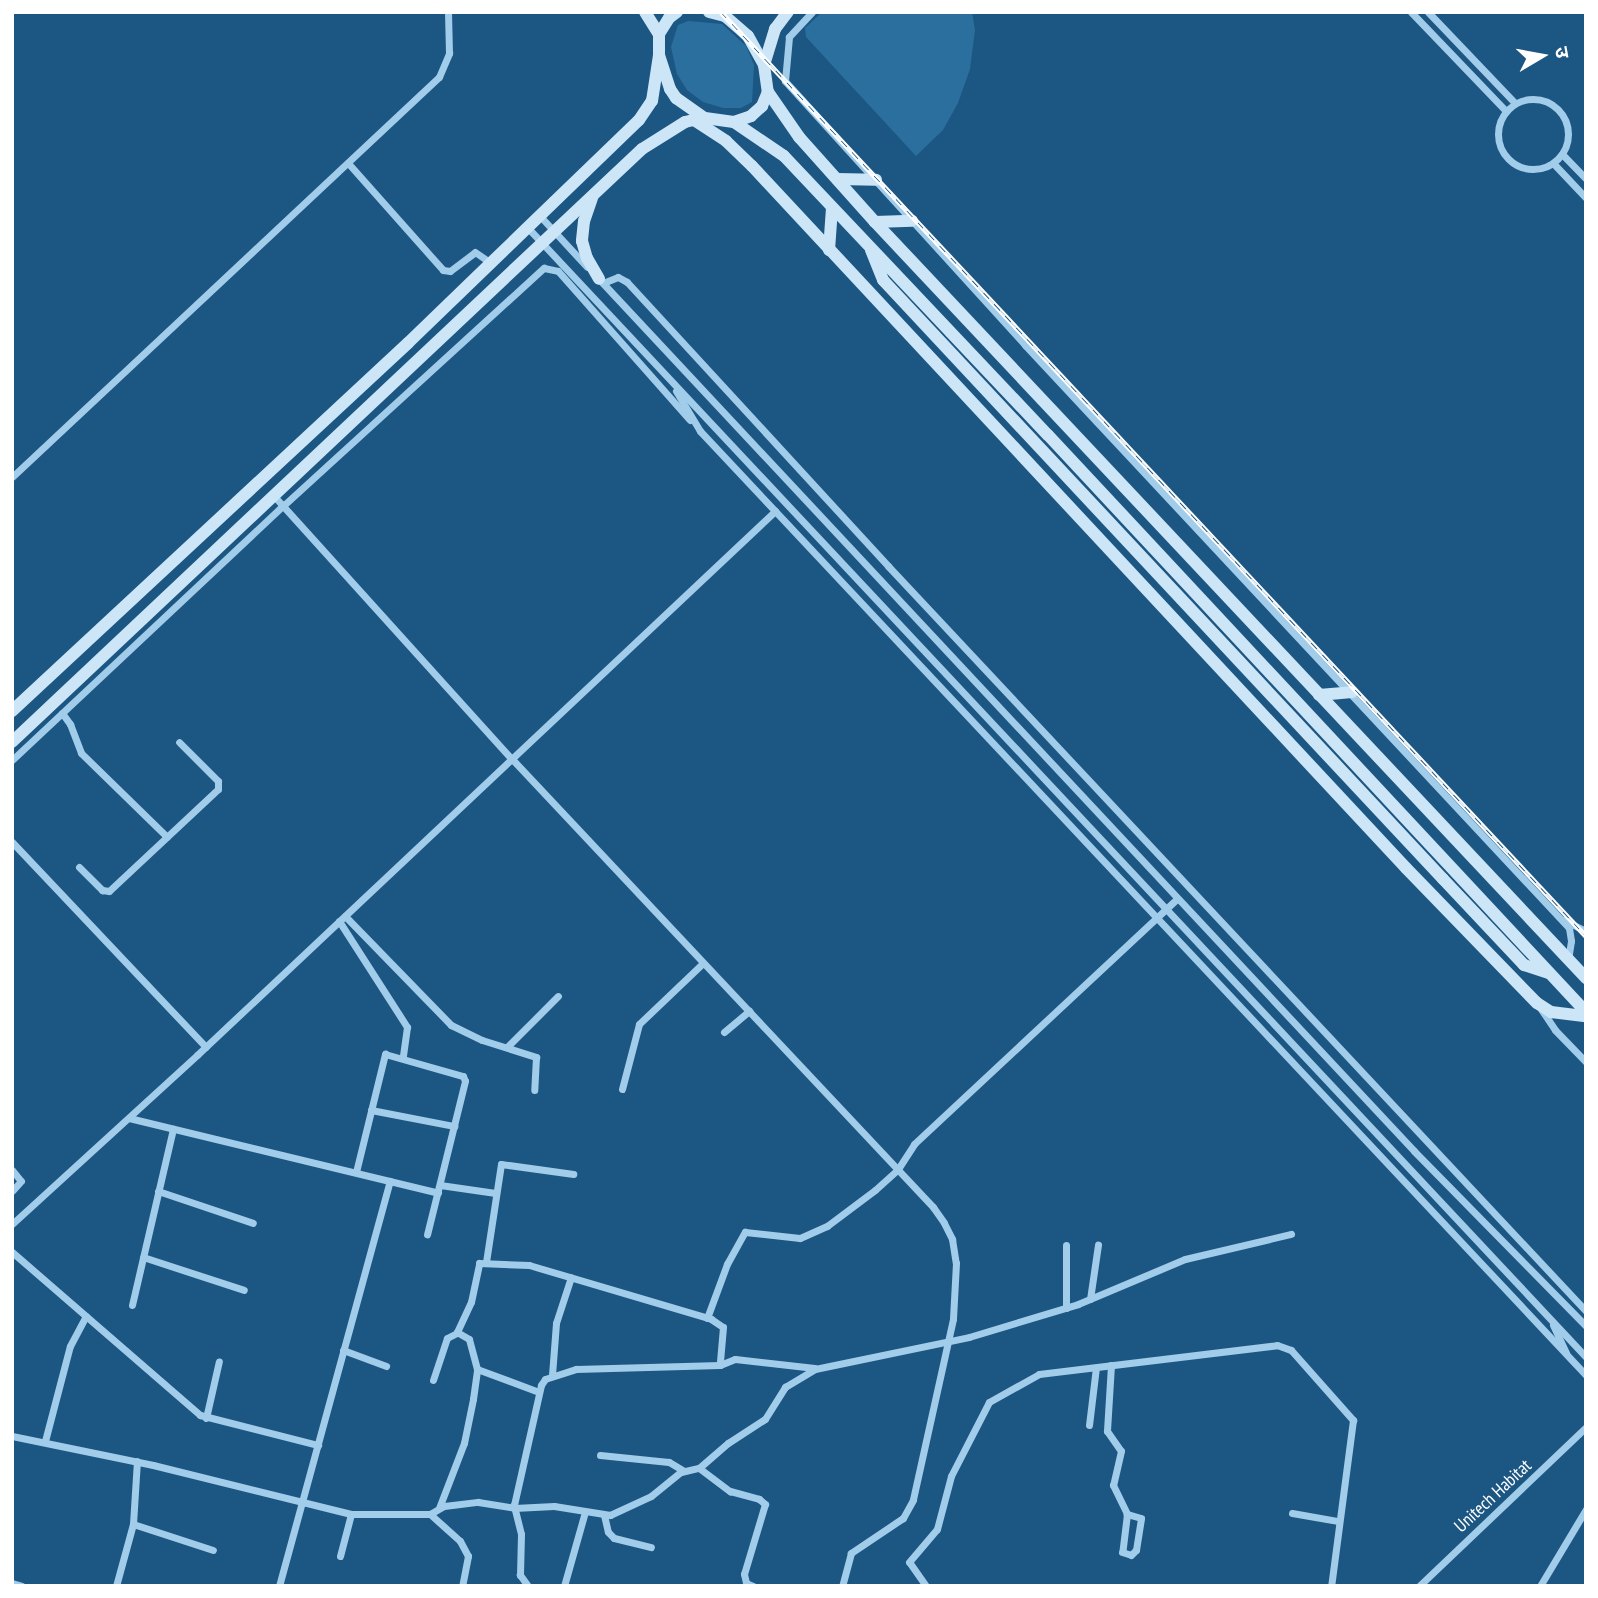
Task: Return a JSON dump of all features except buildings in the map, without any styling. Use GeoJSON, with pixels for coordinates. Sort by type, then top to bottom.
{"type":"FeatureCollection","features":[{"type":"Feature","properties":{"kind":"street"},"geometry":{"type":"LineString","coordinates":[[12,477],[439,77],[449,53],[448,12]]}},
{"type":"Feature","properties":{"kind":"street"},"geometry":{"type":"LineString","coordinates":[[645,12],[659,34]]}},
{"type":"Feature","properties":{"kind":"street"},"geometry":{"type":"LineString","coordinates":[[12,711],[491,263],[639,120],[652,101],[659,55],[659,34],[669,18],[677,12]]}},
{"type":"Feature","properties":{"kind":"street"},"geometry":{"type":"LineString","coordinates":[[709,12],[725,16],[748,36],[764,65],[768,92],[799,137],[875,222],[1586,978]]}},
{"type":"Feature","properties":{"kind":"street"},"geometry":{"type":"LineString","coordinates":[[764,65],[775,29],[788,12]]}},
{"type":"Feature","properties":{"kind":"street"},"geometry":{"type":"LineString","coordinates":[[812,12],[789,37],[784,79],[1560,919],[1571,932],[1568,960]]}},
{"type":"Feature","properties":{"kind":"street"},"geometry":{"type":"LineString","coordinates":[[1411,12],[1506,110]]}},
{"type":"Feature","properties":{"kind":"street"},"geometry":{"type":"LineString","coordinates":[[1428,12],[1515,103]]}},
{"type":"Feature","properties":{"kind":"street"},"geometry":{"type":"LineString","coordinates":[[659,55],[670,89],[676,98],[737,150],[1406,868],[1537,1003],[1555,1030],[1586,1062]]}},
{"type":"Feature","properties":{"kind":"street"},"geometry":{"type":"LineString","coordinates":[[12,742],[399,376],[657,137],[700,119],[734,122],[751,117],[762,106],[768,92]]}},
{"type":"Feature","properties":{"kind":"street"},"geometry":{"type":"LineString","coordinates":[[1538,99],[1559,110],[1568,131],[1562,154],[1553,163],[1542,168],[1520,167],[1503,153],[1497,131],[1506,110],[1515,103],[1538,99]]}},
{"type":"Feature","properties":{"kind":"street"},"geometry":{"type":"LineString","coordinates":[[734,122],[774,147],[1586,1014]]}},
{"type":"Feature","properties":{"kind":"street"},"geometry":{"type":"LineString","coordinates":[[1562,154],[1586,179]]}},
{"type":"Feature","properties":{"kind":"street"},"geometry":{"type":"LineString","coordinates":[[348,163],[443,270],[450,271],[475,252],[491,263]]}},
{"type":"Feature","properties":{"kind":"street"},"geometry":{"type":"LineString","coordinates":[[1553,163],[1586,198]]}},
{"type":"Feature","properties":{"kind":"street"},"geometry":{"type":"LineString","coordinates":[[837,179],[876,180]]}},
{"type":"Feature","properties":{"kind":"street"},"geometry":{"type":"LineString","coordinates":[[593,195],[584,221],[583,241],[587,258],[601,281]]}},
{"type":"Feature","properties":{"kind":"street"},"geometry":{"type":"LineString","coordinates":[[829,250],[832,208]]}},
{"type":"Feature","properties":{"kind":"street"},"geometry":{"type":"LineString","coordinates":[[540,216],[1177,899],[1454,1192],[1586,1326]]}},
{"type":"Feature","properties":{"kind":"street"},"geometry":{"type":"LineString","coordinates":[[875,222],[912,220]]}},
{"type":"Feature","properties":{"kind":"street"},"geometry":{"type":"LineString","coordinates":[[528,228],[1586,1357]]}},
{"type":"Feature","properties":{"kind":"street"},"geometry":{"type":"LineString","coordinates":[[520,263],[532,276]]}},
{"type":"Feature","properties":{"kind":"street"},"geometry":{"type":"LineString","coordinates":[[12,760],[532,276],[549,267],[558,271],[700,431],[1586,1376]]}},
{"type":"Feature","properties":{"kind":"street"},"geometry":{"type":"LineString","coordinates":[[601,281],[618,277],[627,282],[897,576],[1583,1308],[1574,1314]]}},
{"type":"Feature","properties":{"kind":"street"},"geometry":{"type":"LineString","coordinates":[[399,376],[411,389]]}},
{"type":"Feature","properties":{"kind":"street"},"geometry":{"type":"LineString","coordinates":[[668,378],[700,431]]}},
{"type":"Feature","properties":{"kind":"street"},"geometry":{"type":"LineString","coordinates":[[274,496],[512,759],[933,1207],[952,1239],[956,1263],[950,1340],[913,1500],[903,1518],[851,1553],[842,1586]]}},
{"type":"Feature","properties":{"kind":"street"},"geometry":{"type":"LineString","coordinates":[[12,1224],[129,1118],[775,511]]}},
{"type":"Feature","properties":{"kind":"street"},"geometry":{"type":"LineString","coordinates":[[1319,695],[1352,692]]}},
{"type":"Feature","properties":{"kind":"street"},"geometry":{"type":"LineString","coordinates":[[62,713],[70,724],[81,753],[167,837]]}},
{"type":"Feature","properties":{"kind":"street"},"geometry":{"type":"LineString","coordinates":[[79,867],[102,890],[109,891],[219,786],[179,742]]}},
{"type":"Feature","properties":{"kind":"street"},"geometry":{"type":"LineString","coordinates":[[12,842],[206,1046]]}},
{"type":"Feature","properties":{"kind":"street"},"geometry":{"type":"LineString","coordinates":[[707,1318],[727,1264],[745,1232],[750,1230],[794,1238],[820,1230],[898,1169],[915,1144],[1177,899]]}},
{"type":"Feature","properties":{"kind":"street"},"geometry":{"type":"LineString","coordinates":[[342,918],[451,1025],[536,1057],[534,1090]]}},
{"type":"Feature","properties":{"kind":"street"},"geometry":{"type":"LineString","coordinates":[[342,918],[407,1027],[403,1057]]}},
{"type":"Feature","properties":{"kind":"street"},"geometry":{"type":"LineString","coordinates":[[1560,919],[1586,930]]}},
{"type":"Feature","properties":{"kind":"street"},"geometry":{"type":"LineString","coordinates":[[622,1089],[639,1024],[703,962]]}},
{"type":"Feature","properties":{"kind":"street"},"geometry":{"type":"LineString","coordinates":[[507,1047],[558,996]]}},
{"type":"Feature","properties":{"kind":"street"},"geometry":{"type":"LineString","coordinates":[[1537,1003],[1551,1012],[1586,1014]]}},
{"type":"Feature","properties":{"kind":"street"},"geometry":{"type":"LineString","coordinates":[[724,1032],[749,1011]]}},
{"type":"Feature","properties":{"kind":"street"},"geometry":{"type":"LineString","coordinates":[[356,1172],[385,1054],[403,1057],[465,1078],[427,1234]]}},
{"type":"Feature","properties":{"kind":"street"},"geometry":{"type":"LineString","coordinates":[[371,1110],[454,1126]]}},
{"type":"Feature","properties":{"kind":"street"},"geometry":{"type":"LineString","coordinates":[[129,1118],[390,1181],[439,1189],[495,1193]]}},
{"type":"Feature","properties":{"kind":"street"},"geometry":{"type":"LineString","coordinates":[[132,1306],[173,1129]]}},
{"type":"Feature","properties":{"kind":"street"},"geometry":{"type":"LineString","coordinates":[[486,1262],[502,1162],[573,1174]]}},
{"type":"Feature","properties":{"kind":"street"},"geometry":{"type":"LineString","coordinates":[[12,1170],[21,1181],[12,1191]]}},
{"type":"Feature","properties":{"kind":"street"},"geometry":{"type":"LineString","coordinates":[[279,1586],[390,1181]]}},
{"type":"Feature","properties":{"kind":"street"},"geometry":{"type":"LineString","coordinates":[[1454,1192],[1465,1182]]}},
{"type":"Feature","properties":{"kind":"street"},"geometry":{"type":"LineString","coordinates":[[158,1191],[253,1223]]}},
{"type":"Feature","properties":{"kind":"street"},"geometry":{"type":"LineString","coordinates":[[12,1436],[137,1461],[351,1514],[430,1514],[439,1508],[478,1502],[514,1508],[554,1506],[604,1515],[624,1510],[650,1496],[684,1471],[699,1468],[728,1443],[765,1419],[785,1387],[815,1369],[950,1340],[1066,1308],[1185,1259],[1291,1234]]}},
{"type":"Feature","properties":{"kind":"street"},"geometry":{"type":"LineString","coordinates":[[1066,1245],[1066,1308]]}},
{"type":"Feature","properties":{"kind":"street"},"geometry":{"type":"LineString","coordinates":[[1090,1299],[1098,1245]]}},
{"type":"Feature","properties":{"kind":"street"},"geometry":{"type":"LineString","coordinates":[[12,1252],[195,1412],[206,1418],[318,1446]]}},
{"type":"Feature","properties":{"kind":"street"},"geometry":{"type":"LineString","coordinates":[[143,1257],[244,1290]]}},
{"type":"Feature","properties":{"kind":"street"},"geometry":{"type":"LineString","coordinates":[[433,1380],[447,1338],[457,1333],[469,1307],[479,1264],[486,1262],[523,1264],[571,1276],[707,1318],[723,1327],[720,1365]]}},
{"type":"Feature","properties":{"kind":"street"},"geometry":{"type":"LineString","coordinates":[[552,1375],[556,1323],[571,1276]]}},
{"type":"Feature","properties":{"kind":"street"},"geometry":{"type":"LineString","coordinates":[[46,1441],[70,1346],[86,1316]]}},
{"type":"Feature","properties":{"kind":"street"},"geometry":{"type":"LineString","coordinates":[[1551,1320],[1569,1360]]}},
{"type":"Feature","properties":{"kind":"street"},"geometry":{"type":"LineString","coordinates":[[439,1508],[464,1443],[477,1369],[469,1339],[457,1333]]}},
{"type":"Feature","properties":{"kind":"street"},"geometry":{"type":"LineString","coordinates":[[926,1586],[909,1562],[937,1529],[951,1476],[985,1407],[1033,1376],[1277,1345],[1291,1350],[1353,1420],[1331,1586]]}},
{"type":"Feature","properties":{"kind":"street"},"geometry":{"type":"LineString","coordinates":[[343,1350],[386,1366]]}},
{"type":"Feature","properties":{"kind":"street"},"geometry":{"type":"LineString","coordinates":[[528,1586],[520,1575],[522,1537],[514,1508],[543,1381],[552,1375],[612,1366],[720,1365],[734,1359],[815,1369]]}},
{"type":"Feature","properties":{"kind":"street"},"geometry":{"type":"LineString","coordinates":[[206,1418],[219,1361]]}},
{"type":"Feature","properties":{"kind":"street"},"geometry":{"type":"LineString","coordinates":[[1111,1365],[1107,1431],[1121,1451],[1113,1485],[1127,1514],[1121,1549],[1125,1555],[1131,1555],[1136,1549],[1141,1518],[1127,1514]]}},
{"type":"Feature","properties":{"kind":"street"},"geometry":{"type":"LineString","coordinates":[[1088,1425],[1096,1367]]}},
{"type":"Feature","properties":{"kind":"street"},"geometry":{"type":"LineString","coordinates":[[477,1369],[539,1392]]}},
{"type":"Feature","properties":{"kind":"street","name":"Unitech Habitat"},"geometry":{"type":"LineString","coordinates":[[1419,1586],[1586,1427]]}},
{"type":"Feature","properties":{"kind":"street"},"geometry":{"type":"LineString","coordinates":[[600,1455],[669,1462],[684,1471]]}},
{"type":"Feature","properties":{"kind":"street"},"geometry":{"type":"LineString","coordinates":[[116,1586],[133,1524],[137,1461]]}},
{"type":"Feature","properties":{"kind":"street"},"geometry":{"type":"LineString","coordinates":[[699,1468],[720,1486],[759,1499],[765,1504],[744,1574],[746,1583],[753,1586]]}},
{"type":"Feature","properties":{"kind":"street"},"geometry":{"type":"LineString","coordinates":[[1540,1586],[1586,1509]]}},
{"type":"Feature","properties":{"kind":"street"},"geometry":{"type":"LineString","coordinates":[[564,1586],[585,1512]]}},
{"type":"Feature","properties":{"kind":"street"},"geometry":{"type":"LineString","coordinates":[[1292,1513],[1338,1521]]}},
{"type":"Feature","properties":{"kind":"street"},"geometry":{"type":"LineString","coordinates":[[340,1556],[351,1514]]}},
{"type":"Feature","properties":{"kind":"street"},"geometry":{"type":"LineString","coordinates":[[430,1514],[460,1541],[466,1552],[468,1561],[462,1586]]}},
{"type":"Feature","properties":{"kind":"street"},"geometry":{"type":"LineString","coordinates":[[604,1515],[608,1532],[614,1538],[651,1547]]}},
{"type":"Feature","properties":{"kind":"street"},"geometry":{"type":"LineString","coordinates":[[133,1524],[213,1550]]}},
{"type":"Feature","properties":{"kind":"street"},"geometry":{"type":"LineString","coordinates":[[12,1583],[22,1586]]}},
{"type":"Feature","properties":{"kind":"shaded area"},"geometry":{"type":"Polygon","coordinates":[[[822,12],[972,12],[975,30],[970,69],[958,103],[943,130],[916,156],[806,37],[805,28],[822,12]]]}},
{"type":"Feature","properties":{"kind":"shaded area"},"geometry":{"type":"Polygon","coordinates":[[[688,21],[722,24],[746,46],[754,65],[752,102],[741,108],[723,108],[703,102],[687,90],[677,74],[671,47],[678,25],[688,21]]]}},
{"type":"Feature","properties":{"kind":"railway"},"geometry":{"type":"LineString","coordinates":[[721,12],[1586,936]]}}]}
